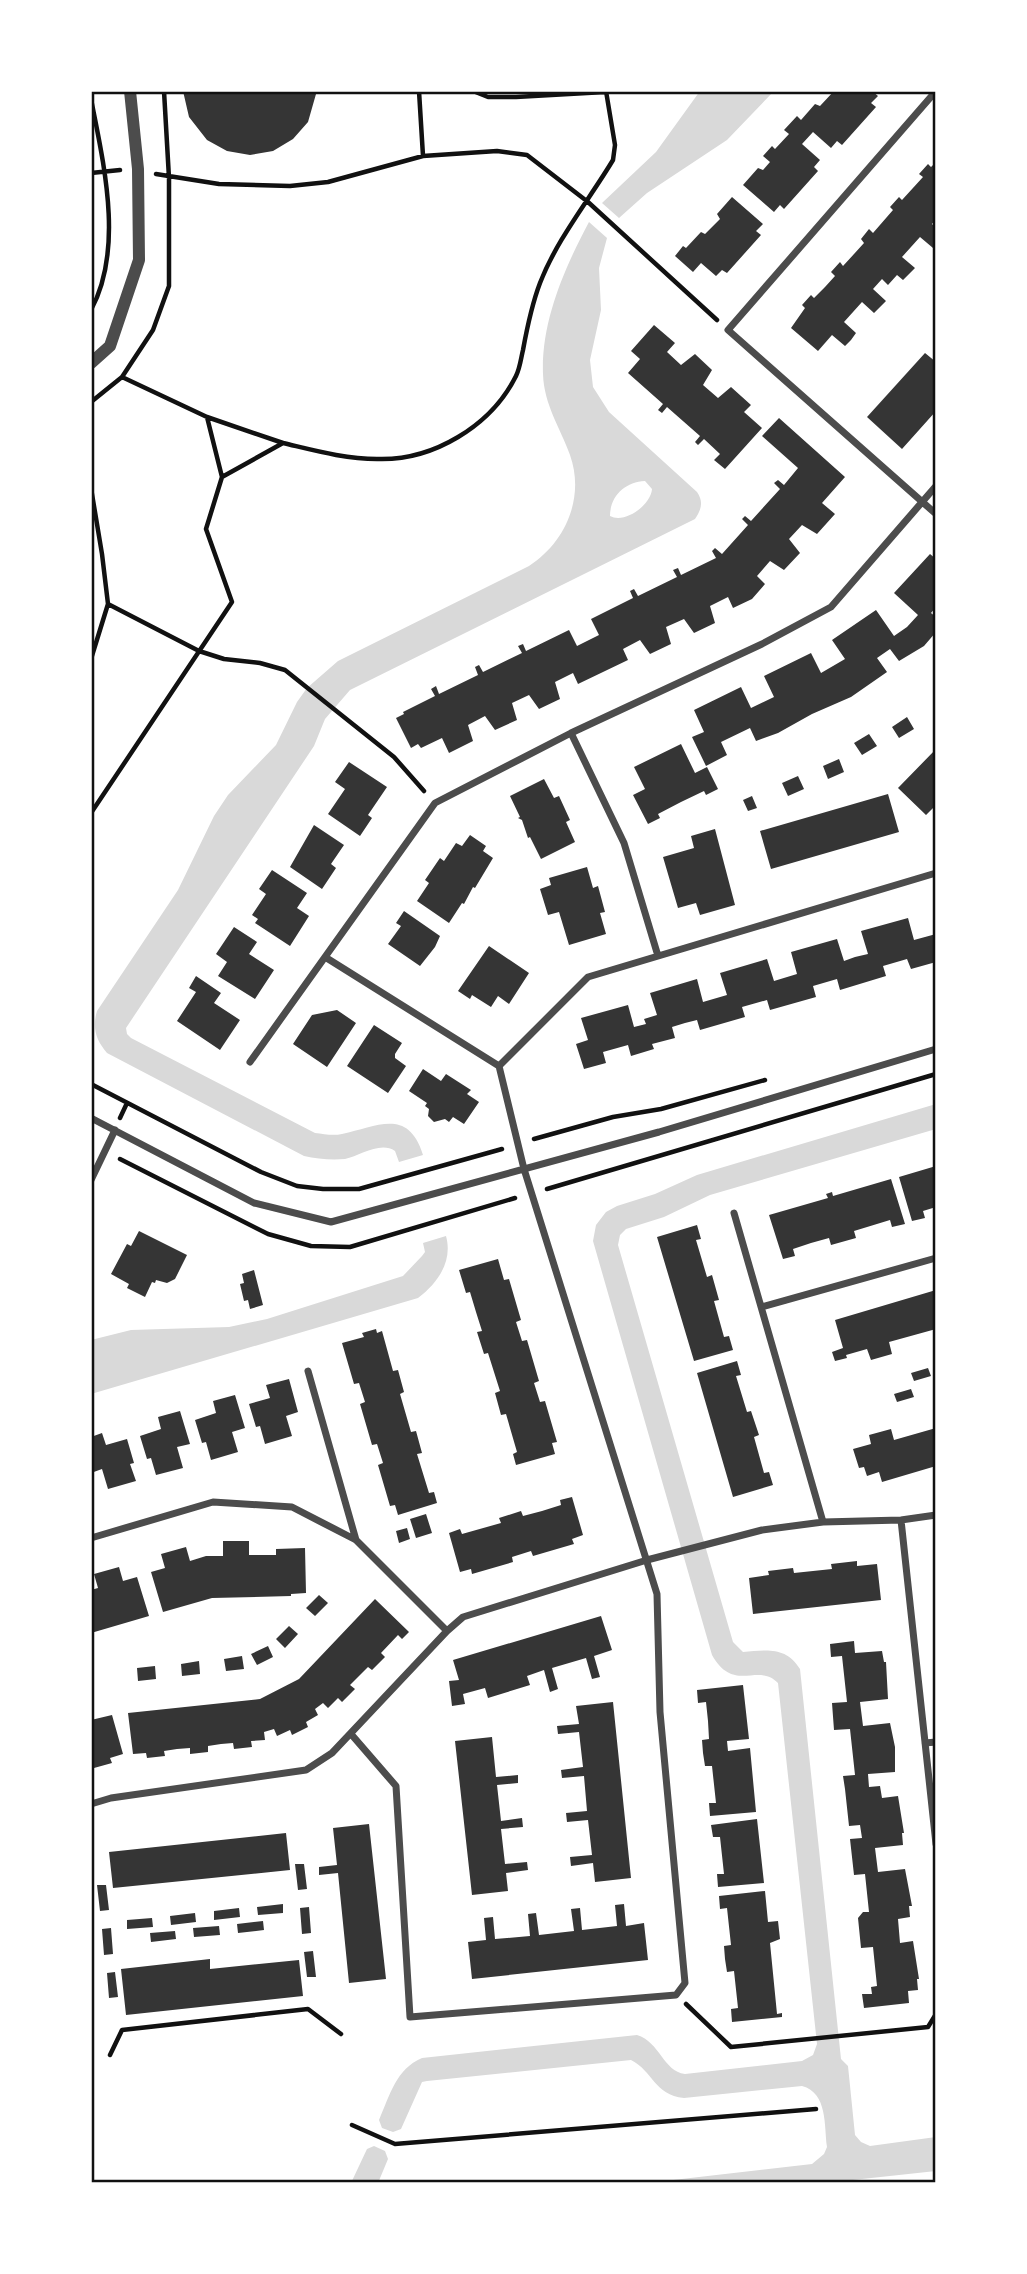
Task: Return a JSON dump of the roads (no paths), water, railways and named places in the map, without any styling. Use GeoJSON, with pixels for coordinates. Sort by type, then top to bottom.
{"type":"FeatureCollection","features":[{"type":"Feature","properties":{"kind":"street"},"geometry":{"type":"LineString","coordinates":[[91,363],[110,346],[139,260],[138,169],[130,91]]}},
{"type":"Feature","properties":{"kind":"street"},"geometry":{"type":"LineString","coordinates":[[936,91],[729,330],[936,514]]}},
{"type":"Feature","properties":{"kind":"street"},"geometry":{"type":"LineString","coordinates":[[250,1062],[435,803],[571,733],[762,644],[831,607],[936,486]]}},
{"type":"Feature","properties":{"kind":"street"},"geometry":{"type":"LineString","coordinates":[[571,733],[624,843],[657,956]]}},
{"type":"Feature","properties":{"kind":"street"},"geometry":{"type":"LineString","coordinates":[[499,1066],[588,977],[936,873]]}},
{"type":"Feature","properties":{"kind":"street"},"geometry":{"type":"LineString","coordinates":[[325,957],[499,1066],[524,1169],[657,1594],[660,1712],[685,1983],[676,1995],[410,2017],[396,1786],[351,1734]]}},
{"type":"Feature","properties":{"kind":"street"},"geometry":{"type":"LineString","coordinates":[[91,1118],[254,1203],[331,1222],[659,1132],[936,1048]]}},
{"type":"Feature","properties":{"kind":"street"},"geometry":{"type":"LineString","coordinates":[[91,1180],[115,1130]]}},
{"type":"Feature","properties":{"kind":"street"},"geometry":{"type":"LineString","coordinates":[[734,1213],[823,1522]]}},
{"type":"Feature","properties":{"kind":"street"},"geometry":{"type":"LineString","coordinates":[[762,1307],[936,1258]]}},
{"type":"Feature","properties":{"kind":"street"},"geometry":{"type":"LineString","coordinates":[[308,1371],[356,1540]]}},
{"type":"Feature","properties":{"kind":"street"},"geometry":{"type":"LineString","coordinates":[[91,1538],[213,1502],[292,1507],[356,1540],[447,1631]]}},
{"type":"Feature","properties":{"kind":"street"},"geometry":{"type":"LineString","coordinates":[[91,1804],[111,1798],[306,1770],[332,1753],[463,1617],[647,1560],[762,1530],[823,1522],[901,1520],[936,1515]]}},
{"type":"Feature","properties":{"kind":"street"},"geometry":{"type":"LineString","coordinates":[[901,1520],[936,1844]]}},
{"type":"Feature","properties":{"kind":"street"},"geometry":{"type":"LineString","coordinates":[[925,1743],[936,1742]]}}]}
